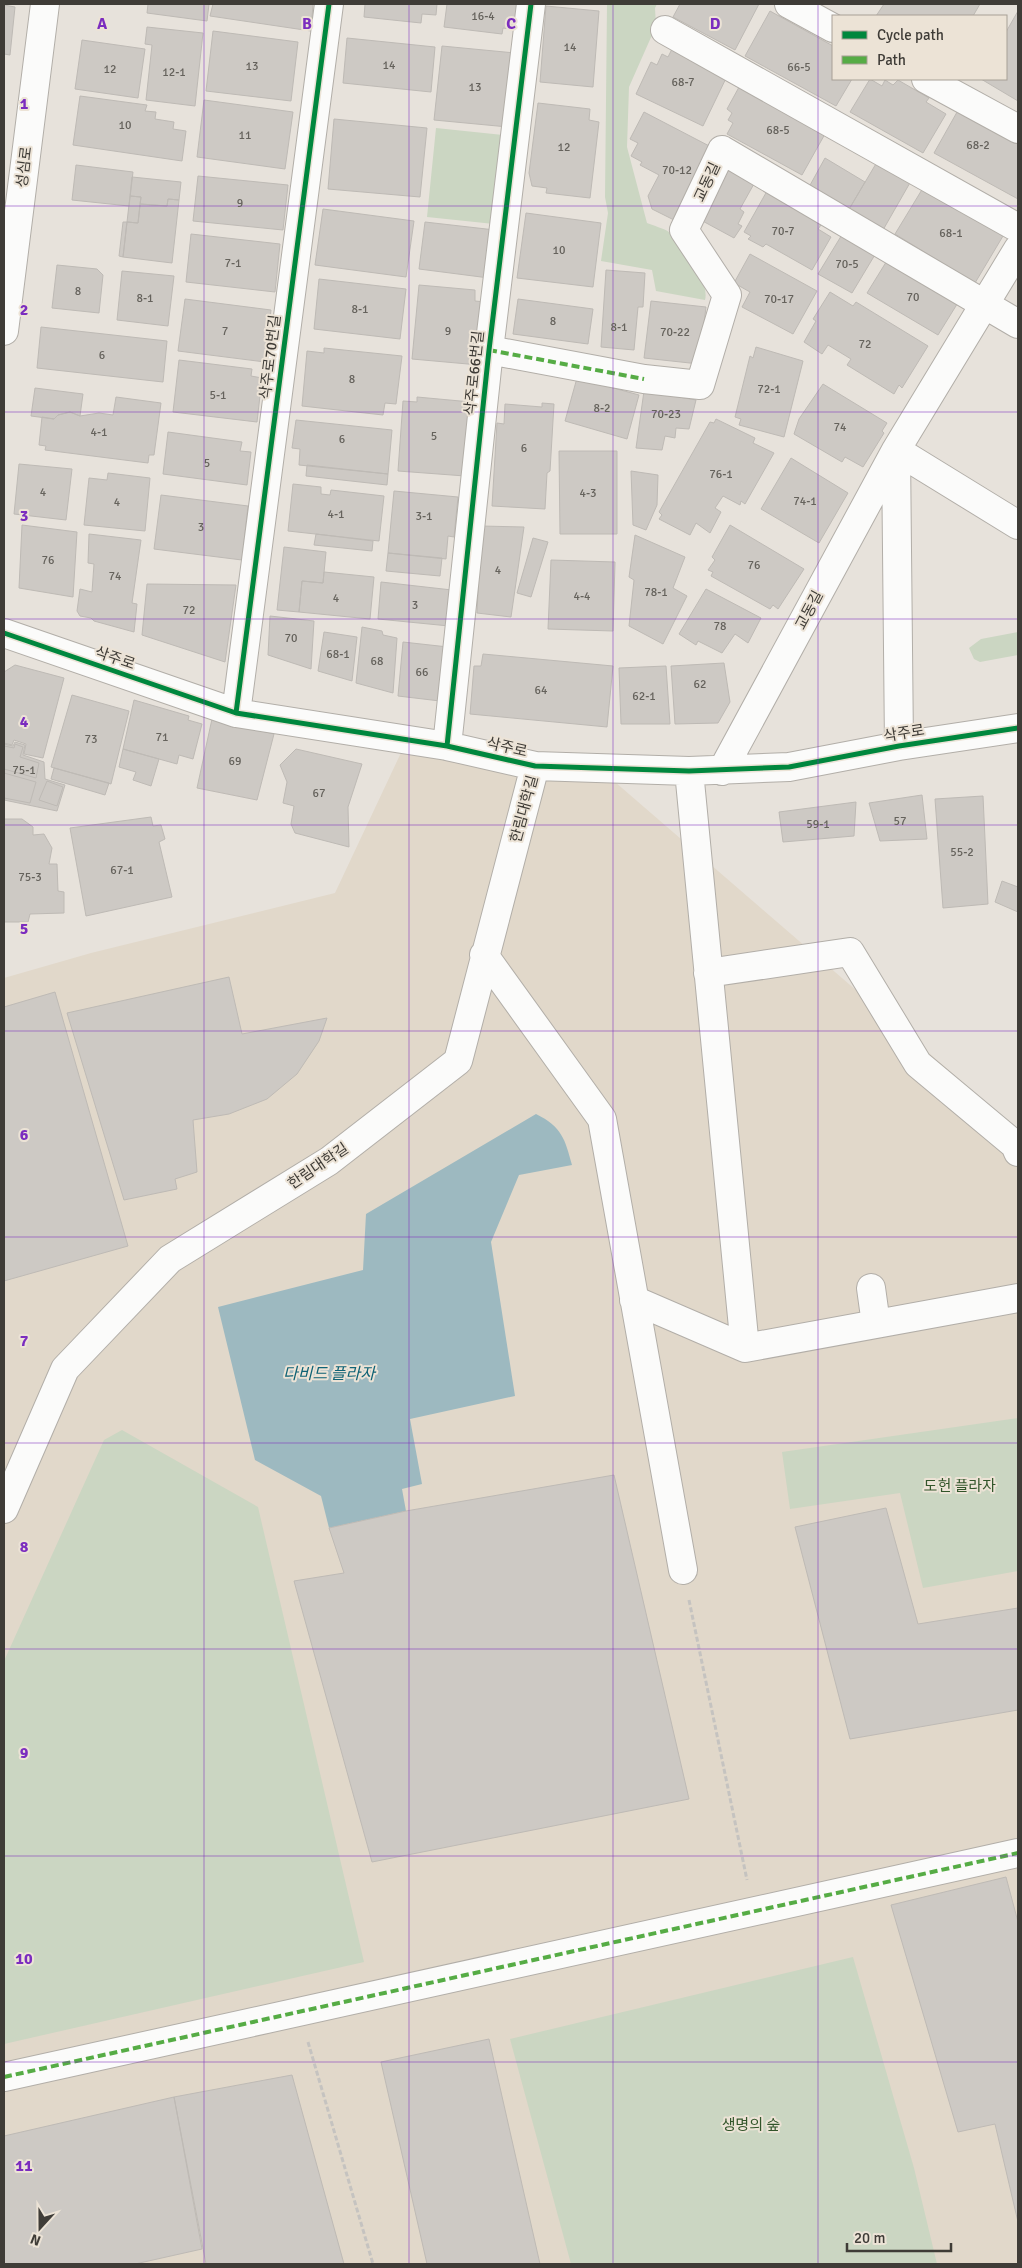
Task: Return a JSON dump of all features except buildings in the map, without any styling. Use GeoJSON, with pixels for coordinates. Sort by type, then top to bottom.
{"type":"FeatureCollection","features":[{"type":"Feature","properties":{"kind":"street","name":"성심로"},"geometry":{"type":"LineString","coordinates":[[4,330],[45,4]]}},
{"type":"Feature","properties":{"kind":"street","name":"삭주로70번길"},"geometry":{"type":"LineString","coordinates":[[236,713],[329,4]]}},
{"type":"Feature","properties":{"kind":"street","name":"삭주로66번길"},"geometry":{"type":"LineString","coordinates":[[447,746],[489,350],[531,4]]}},
{"type":"Feature","properties":{"kind":"street"},"geometry":{"type":"LineString","coordinates":[[789,4],[832,27]]}},
{"type":"Feature","properties":{"kind":"street"},"geometry":{"type":"LineString","coordinates":[[665,30],[1018,228]]}},
{"type":"Feature","properties":{"kind":"street"},"geometry":{"type":"LineString","coordinates":[[928,80],[1018,129]]}},
{"type":"Feature","properties":{"kind":"street","name":"교동길"},"geometry":{"type":"LineString","coordinates":[[644,379],[700,385],[727,295],[684,230],[722,150],[1018,324]]}},
{"type":"Feature","properties":{"kind":"street","name":"교동길"},"geometry":{"type":"LineString","coordinates":[[722,771],[896,450],[1018,249]]}},
{"type":"Feature","properties":{"kind":"street","name":"삭주로66번길"},"geometry":{"type":"LineString","coordinates":[[489,350],[644,379]]}},
{"type":"Feature","properties":{"kind":"street"},"geometry":{"type":"LineString","coordinates":[[896,450],[1018,525]]}},
{"type":"Feature","properties":{"kind":"street"},"geometry":{"type":"LineString","coordinates":[[896,450],[899,746]]}},
{"type":"Feature","properties":{"kind":"street","name":"삭주로"},"geometry":{"type":"LineString","coordinates":[[4,632],[236,713],[447,746],[535,766],[688,771],[789,767],[899,746],[1018,728]]}},
{"type":"Feature","properties":{"kind":"street","name":"한림대학길"},"geometry":{"type":"LineString","coordinates":[[4,1508],[65,1369],[170,1259],[329,1161],[458,1061],[484,955],[535,766]]}},
{"type":"Feature","properties":{"kind":"street"},"geometry":{"type":"LineString","coordinates":[[688,771],[745,1348]]}},
{"type":"Feature","properties":{"kind":"street"},"geometry":{"type":"LineString","coordinates":[[708,973],[850,952],[918,1064],[1015,1145],[1018,1152]]}},
{"type":"Feature","properties":{"kind":"street"},"geometry":{"type":"LineString","coordinates":[[484,955],[602,1119],[683,1570]]}},
{"type":"Feature","properties":{"kind":"street"},"geometry":{"type":"LineString","coordinates":[[871,1288],[876,1324]]}},
{"type":"Feature","properties":{"kind":"street"},"geometry":{"type":"LineString","coordinates":[[634,1300],[745,1348],[1018,1298]]}},
{"type":"Feature","properties":{"kind":"street"},"geometry":{"type":"LineString","coordinates":[[4,2077],[1018,1853]]}},
{"type":"Feature","properties":{"kind":"path"},"geometry":{"type":"LineString","coordinates":[[683,1570],[754,1910]]}},
{"type":"Feature","properties":{"kind":"path"},"geometry":{"type":"LineString","coordinates":[[299,2012],[373,2264]]}},
{"type":"Feature","properties":{"kind":"shaded area"},"geometry":{"type":"Polygon","coordinates":[[[407,740],[600,769],[1018,1130],[1018,2264],[4,2264],[4,978],[91,953],[335,893],[407,740]]]}},
{"type":"Feature","properties":{"kind":"green space"},"geometry":{"type":"Polygon","coordinates":[[[607,4],[657,4],[655,8],[656,26],[629,87],[627,147],[647,223],[669,232],[682,245],[700,273],[706,292],[705,300],[656,291],[652,270],[601,261],[608,213],[605,197],[607,4]]]}},
{"type":"Feature","properties":{"kind":"green space"},"geometry":{"type":"Polygon","coordinates":[[[436,128],[503,135],[494,224],[427,217],[436,128]]]}},
{"type":"Feature","properties":{"kind":"green space"},"geometry":{"type":"Polygon","coordinates":[[[1018,632],[1018,655],[980,662],[974,659],[969,648],[981,639],[1018,632]]]}},
{"type":"Feature","properties":{"kind":"green space","name":"도헌 플라자"},"geometry":{"type":"Polygon","coordinates":[[[1018,1418],[1018,1571],[923,1588],[900,1493],[790,1509],[782,1452],[1018,1418]]]}},
{"type":"Feature","properties":{"kind":"green space"},"geometry":{"type":"Polygon","coordinates":[[[122,1430],[258,1507],[364,1962],[4,2044],[4,1661],[104,1440],[122,1430]]]}},
{"type":"Feature","properties":{"kind":"green space","name":"생명의 숲"},"geometry":{"type":"Polygon","coordinates":[[[853,1957],[914,2168],[937,2264],[571,2264],[510,2039],[853,1957]]]}},
{"type":"Feature","properties":{"kind":"water","name":"다비드 플라자"},"geometry":{"type":"Polygon","coordinates":[[[536,1114],[557,1129],[567,1148],[572,1165],[519,1175],[491,1242],[515,1396],[410,1419],[422,1484],[402,1489],[406,1511],[329,1528],[321,1496],[255,1460],[218,1307],[363,1270],[366,1214],[536,1114]]]}},
{"type":"Feature","properties":{"kind":"marked path"},"geometry":{"type":"LineString","coordinates":[[489,350],[644,379]]}},
{"type":"Feature","properties":{"kind":"marked path"},"geometry":{"type":"LineString","coordinates":[[4,2077],[1018,1853]]}},
{"type":"Feature","properties":{"kind":"cycle path"},"geometry":{"type":"LineString","coordinates":[[236,713],[329,4]]}},
{"type":"Feature","properties":{"kind":"cycle path"},"geometry":{"type":"LineString","coordinates":[[447,746],[489,350],[531,4]]}},
{"type":"Feature","properties":{"kind":"cycle path"},"geometry":{"type":"LineString","coordinates":[[4,633],[236,713],[447,746],[535,766],[689,771],[789,767],[899,746],[1018,728]]}}]}
